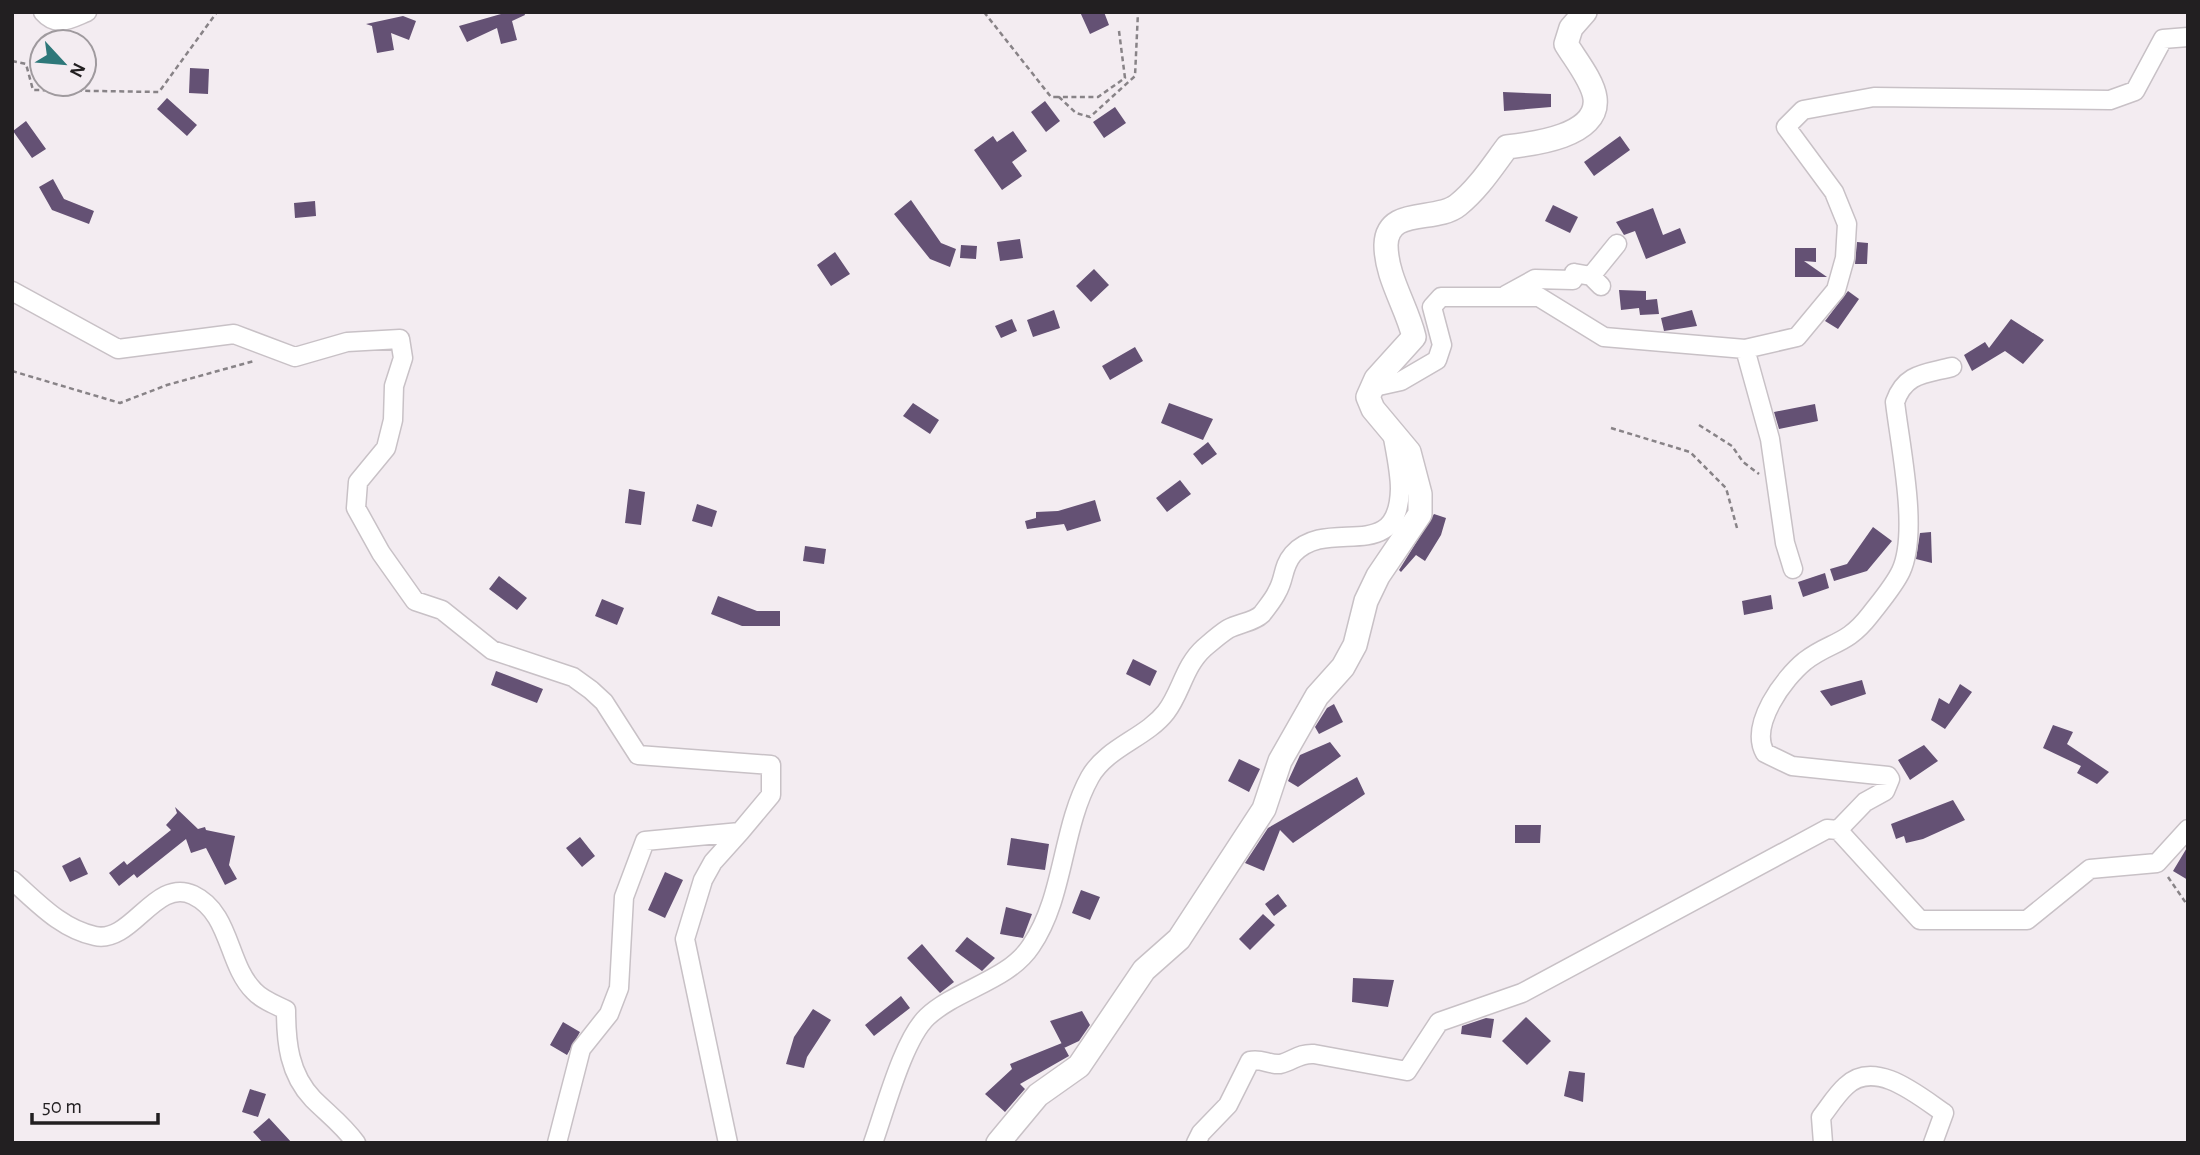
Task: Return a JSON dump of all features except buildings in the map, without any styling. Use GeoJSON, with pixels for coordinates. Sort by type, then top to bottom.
{"type":"FeatureCollection","features":[{"type":"Feature","properties":{"kind":"main road"},"geometry":{"type":"LineString","coordinates":[[998,1143],[1038,1096],[1079,1066],[1144,970],[1178,939],[1264,808],[1280,761],[1317,696],[1349,656],[1378,576],[1420,514],[1420,494],[1409,452],[1373,409],[1368,397],[1390,362],[1414,337],[1389,265],[1386,243],[1390,230],[1404,217],[1444,215],[1459,205],[1480,184],[1507,147],[1538,144],[1580,129],[1593,112],[1595,97],[1566,44],[1571,28],[1585,12]]}},
{"type":"Feature","properties":{"kind":"street"},"geometry":{"type":"LineString","coordinates":[[43,12],[51,20],[61,22],[87,12]]}},
{"type":"Feature","properties":{"kind":"street"},"geometry":{"type":"LineString","coordinates":[[1374,387],[1401,381],[1437,360],[1442,345],[1432,307],[1441,297],[1539,297],[1604,337],[1745,349],[1797,337],[1836,290],[1845,258],[1847,224],[1833,192],[1786,127],[1803,110],[1874,97],[2110,100],[2135,91],[2163,39],[2188,37]]}},
{"type":"Feature","properties":{"kind":"street"},"geometry":{"type":"LineString","coordinates":[[1506,295],[1535,279],[1573,281],[1574,273],[1596,281],[1617,244]]}},
{"type":"Feature","properties":{"kind":"street"},"geometry":{"type":"LineString","coordinates":[[12,291],[118,349],[234,334],[295,357],[347,342],[400,339],[403,358],[394,386],[393,420],[386,448],[358,482],[356,508],[381,552],[415,601],[442,610],[492,650],[573,677],[592,690],[604,702],[638,755],[771,765],[771,795],[713,862],[703,880],[685,939],[728,1143]]}},
{"type":"Feature","properties":{"kind":"street"},"geometry":{"type":"LineString","coordinates":[[1745,349],[1776,477],[1785,543],[1793,569]]}},
{"type":"Feature","properties":{"kind":"street"},"geometry":{"type":"LineString","coordinates":[[1838,830],[1865,802],[1885,791],[1891,779],[1880,775],[1792,766],[1765,753],[1761,734],[1770,708],[1792,673],[1808,659],[1850,639],[1901,571],[1910,537],[1895,402],[1901,385],[1912,378],[1952,367]]}},
{"type":"Feature","properties":{"kind":"street"},"geometry":{"type":"LineString","coordinates":[[873,1143],[913,1035],[928,1016],[1017,962],[1031,947],[1048,914],[1079,801],[1092,774],[1115,751],[1167,712],[1184,675],[1201,651],[1228,629],[1259,617],[1278,591],[1284,566],[1296,551],[1321,537],[1371,536],[1388,528],[1396,514],[1400,488],[1392,432]]}},
{"type":"Feature","properties":{"kind":"street"},"geometry":{"type":"LineString","coordinates":[[1196,1143],[1201,1133],[1228,1105],[1250,1061],[1257,1059],[1276,1065],[1300,1054],[1314,1054],[1407,1071],[1439,1022],[1522,993],[1826,829],[1838,830],[1920,920],[2027,920],[2090,869],[2157,863],[2188,829]]}},
{"type":"Feature","properties":{"kind":"street"},"geometry":{"type":"LineString","coordinates":[[557,1143],[582,1049],[608,1014],[619,988],[624,897],[645,841],[740,832]]}},
{"type":"Feature","properties":{"kind":"street"},"geometry":{"type":"LineString","coordinates":[[12,880],[52,916],[97,936],[115,935],[166,895],[184,892],[202,900],[226,930],[238,970],[255,993],[286,1010],[286,1042],[296,1074],[312,1097],[342,1124],[356,1143]]}},
{"type":"Feature","properties":{"kind":"street"},"geometry":{"type":"LineString","coordinates":[[1823,1143],[1821,1117],[1848,1084],[1872,1077],[1891,1077],[1944,1113],[1933,1143]]}},
{"type":"Feature","properties":{"kind":"path"},"geometry":{"type":"LineString","coordinates":[[12,61],[26,64],[33,90],[159,92],[217,12]]}},
{"type":"Feature","properties":{"kind":"path"},"geometry":{"type":"LineString","coordinates":[[984,12],[1051,97],[1098,97],[1125,78],[1119,31]]}},
{"type":"Feature","properties":{"kind":"path"},"geometry":{"type":"LineString","coordinates":[[1059,97],[1076,113],[1090,117],[1135,76],[1138,12]]}},
{"type":"Feature","properties":{"kind":"path"},"geometry":{"type":"LineString","coordinates":[[12,371],[120,403],[247,360],[261,361]]}},
{"type":"Feature","properties":{"kind":"path"},"geometry":{"type":"LineString","coordinates":[[1699,425],[1732,446],[1756,473],[1776,477]]}},
{"type":"Feature","properties":{"kind":"path"},"geometry":{"type":"LineString","coordinates":[[1611,428],[1690,452],[1726,488],[1737,528]]}},
{"type":"Feature","properties":{"kind":"path"},"geometry":{"type":"LineString","coordinates":[[2157,863],[2188,906]]}},
{"type":"Feature","properties":{"kind":"path"},"geometry":{"type":"LineString","coordinates":[[12,1063],[12,1081]]}}]}
